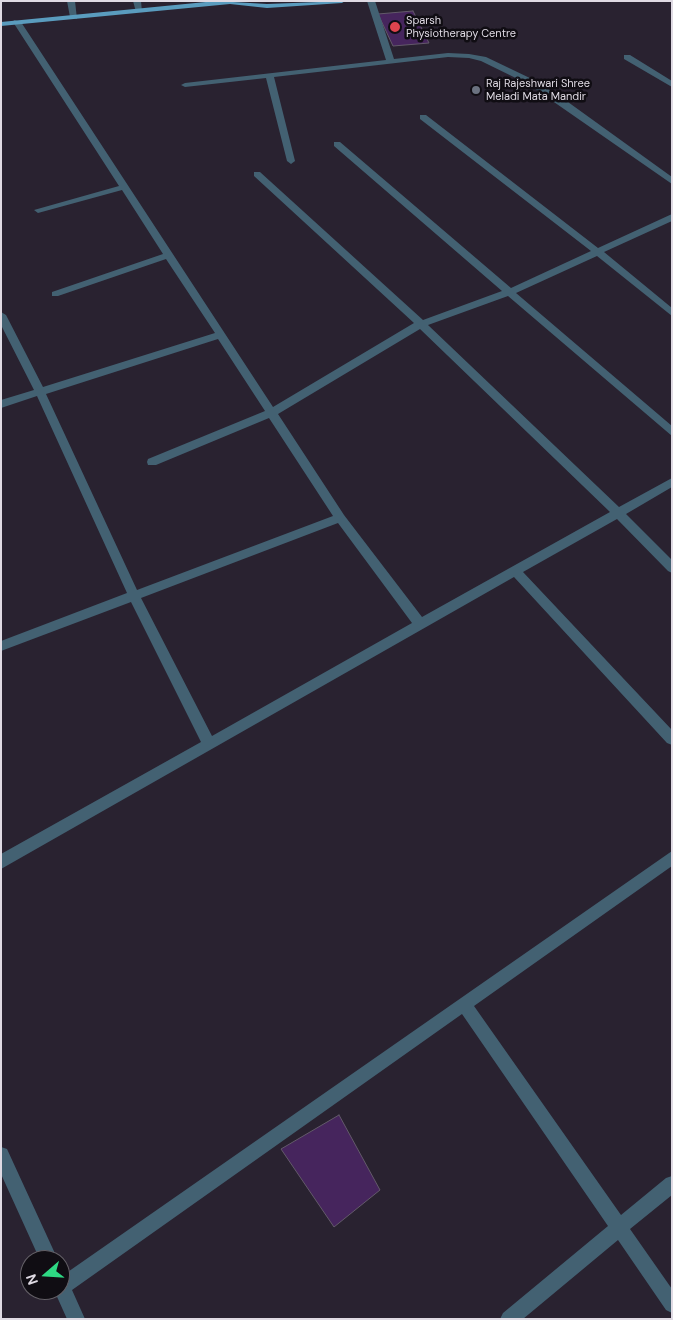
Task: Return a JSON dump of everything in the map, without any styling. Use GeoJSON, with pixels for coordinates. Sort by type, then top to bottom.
{"type":"FeatureCollection","features":[{"type":"Feature","properties":{"kind":"main road"},"geometry":{"type":"LineString","coordinates":[[1,24],[237,2],[268,6],[342,1]]}},
{"type":"Feature","properties":{"kind":"street"},"geometry":{"type":"LineString","coordinates":[[71,1],[74,17]]}},
{"type":"Feature","properties":{"kind":"street"},"geometry":{"type":"LineString","coordinates":[[138,1],[138,10]]}},
{"type":"Feature","properties":{"kind":"street"},"geometry":{"type":"LineString","coordinates":[[371,1],[391,62]]}},
{"type":"Feature","properties":{"kind":"street"},"geometry":{"type":"LineString","coordinates":[[17,22],[340,518],[420,624]]}},
{"type":"Feature","properties":{"kind":"street"},"geometry":{"type":"LineString","coordinates":[[185,85],[448,55],[469,56],[483,59],[510,70],[558,99],[672,182]]}},
{"type":"Feature","properties":{"kind":"street"},"geometry":{"type":"LineString","coordinates":[[627,57],[672,85]]}},
{"type":"Feature","properties":{"kind":"street"},"geometry":{"type":"LineString","coordinates":[[269,75],[291,161]]}},
{"type":"Feature","properties":{"kind":"street"},"geometry":{"type":"LineString","coordinates":[[423,117],[598,252],[672,313]]}},
{"type":"Feature","properties":{"kind":"street"},"geometry":{"type":"LineString","coordinates":[[337,144],[672,432]]}},
{"type":"Feature","properties":{"kind":"street"},"geometry":{"type":"LineString","coordinates":[[257,174],[421,324],[617,512],[672,568]]}},
{"type":"Feature","properties":{"kind":"street"},"geometry":{"type":"LineString","coordinates":[[38,210],[124,187]]}},
{"type":"Feature","properties":{"kind":"street"},"geometry":{"type":"LineString","coordinates":[[152,462],[271,413],[421,324],[510,292],[672,217]]}},
{"type":"Feature","properties":{"kind":"street"},"geometry":{"type":"LineString","coordinates":[[55,294],[168,255]]}},
{"type":"Feature","properties":{"kind":"street"},"geometry":{"type":"LineString","coordinates":[[1,315],[40,392],[134,596],[209,744]]}},
{"type":"Feature","properties":{"kind":"street"},"geometry":{"type":"LineString","coordinates":[[1,404],[220,334]]}},
{"type":"Feature","properties":{"kind":"street"},"geometry":{"type":"LineString","coordinates":[[1,862],[672,482]]}},
{"type":"Feature","properties":{"kind":"street"},"geometry":{"type":"LineString","coordinates":[[1,646],[340,518]]}},
{"type":"Feature","properties":{"kind":"street"},"geometry":{"type":"LineString","coordinates":[[514,570],[672,739]]}},
{"type":"Feature","properties":{"kind":"street"},"geometry":{"type":"LineString","coordinates":[[70,1280],[672,858]]}},
{"type":"Feature","properties":{"kind":"street"},"geometry":{"type":"LineString","coordinates":[[464,1004],[672,1304]]}},
{"type":"Feature","properties":{"kind":"street"},"geometry":{"type":"LineString","coordinates":[[1,1156],[44,1250]]}},
{"type":"Feature","properties":{"kind":"street"},"geometry":{"type":"LineString","coordinates":[[508,1319],[672,1184]]}},
{"type":"Feature","properties":{"kind":"street"},"geometry":{"type":"LineString","coordinates":[[67,1300],[76,1319]]}},
{"type":"Feature","properties":{"kind":"building"},"geometry":{"type":"Polygon","coordinates":[[[413,11],[429,43],[393,46],[378,14],[413,11]]]}},
{"type":"Feature","properties":{"kind":"building"},"geometry":{"type":"Polygon","coordinates":[[[339,1115],[380,1190],[334,1227],[281,1149],[339,1115]]]}},
{"type":"Feature","properties":{"kind":"place","name":"Sparsh Physiotherapy Centre"},"geometry":{"type":"Point","coordinates":[395,27]}},
{"type":"Feature","properties":{"kind":"place","name":"Raj Rajeshwari Shree Meladi Mata Mandir"},"geometry":{"type":"Point","coordinates":[476,90]}}]}
